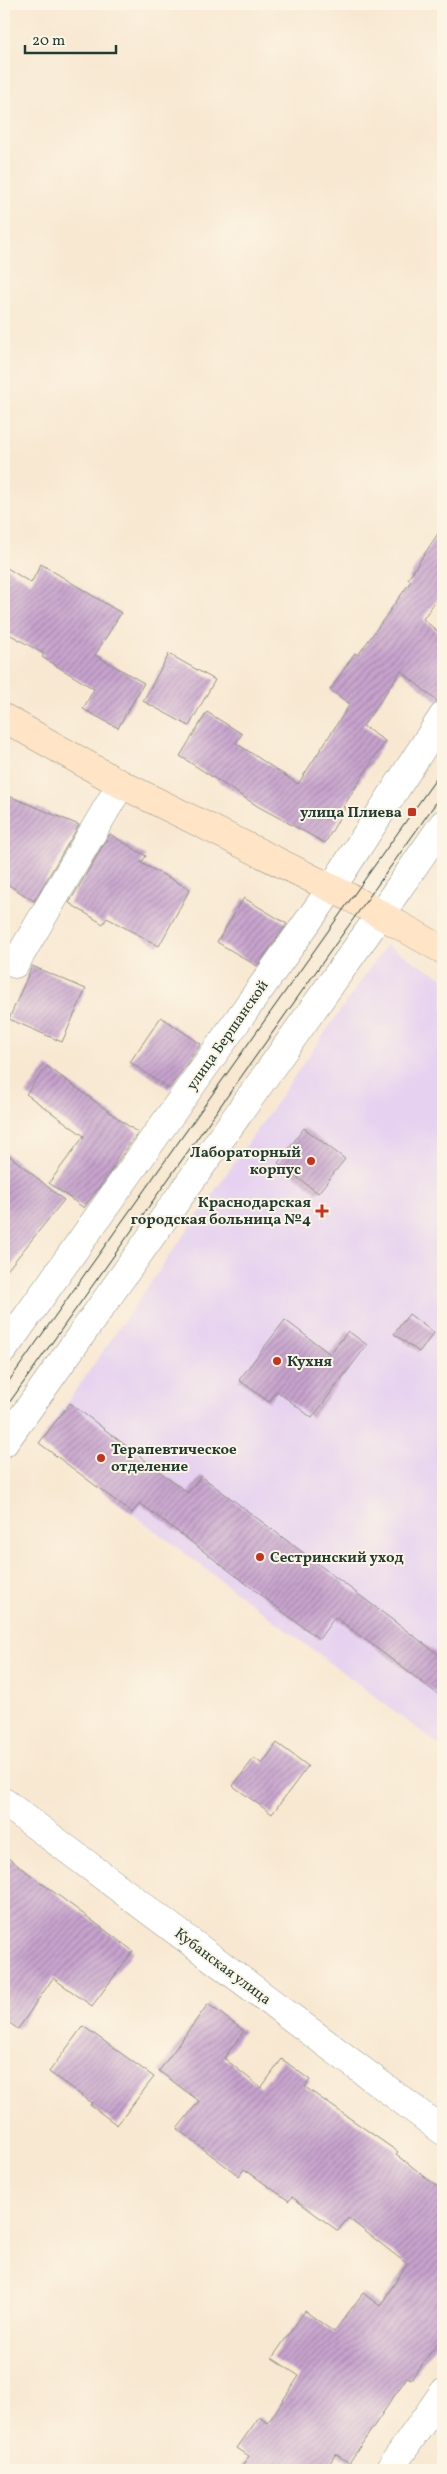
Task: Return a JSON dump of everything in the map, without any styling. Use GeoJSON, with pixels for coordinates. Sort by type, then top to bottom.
{"type":"FeatureCollection","features":[{"type":"Feature","properties":{"kind":"street","name":"улица Бершанской"},"geometry":{"type":"LineString","coordinates":[[4,1349],[331,889],[443,716]]}},
{"type":"Feature","properties":{"kind":"street"},"geometry":{"type":"LineString","coordinates":[[4,718],[121,784],[352,898],[443,950]]}},
{"type":"Feature","properties":{"kind":"street"},"geometry":{"type":"LineString","coordinates":[[15,964],[121,784]]}},
{"type":"Feature","properties":{"kind":"street"},"geometry":{"type":"LineString","coordinates":[[4,1443],[443,824]]}},
{"type":"Feature","properties":{"kind":"street","name":"Кубанская улица"},"geometry":{"type":"LineString","coordinates":[[4,1802],[443,2131]]}},
{"type":"Feature","properties":{"kind":"street"},"geometry":{"type":"LineString","coordinates":[[389,2470],[443,2393]]}},
{"type":"Feature","properties":{"kind":"shaded area","name":"Краснодарская городская больница №4"},"geometry":{"type":"Polygon","coordinates":[[[386,945],[443,978],[443,1748],[39,1443],[386,945]]]}},
{"type":"Feature","properties":{"kind":"building"},"geometry":{"type":"Polygon","coordinates":[[[443,526],[443,590],[423,619],[443,636],[443,700],[438,702],[401,671],[363,726],[385,741],[343,807],[345,808],[325,843],[259,807],[180,756],[207,712],[242,734],[236,743],[298,784],[350,704],[330,690],[355,653],[358,655],[411,581],[408,579],[443,526]]]}},
{"type":"Feature","properties":{"kind":"building"},"geometry":{"type":"Polygon","coordinates":[[[41,564],[121,613],[95,655],[144,683],[118,728],[83,709],[94,689],[42,657],[44,654],[4,631],[4,566],[31,583],[41,564]]]}},
{"type":"Feature","properties":{"kind":"building"},"geometry":{"type":"Polygon","coordinates":[[[169,654],[215,680],[189,726],[143,701],[169,654]]]}},
{"type":"Feature","properties":{"kind":"building"},"geometry":{"type":"Polygon","coordinates":[[[4,794],[79,825],[34,901],[4,882],[4,794]]]}},
{"type":"Feature","properties":{"kind":"building"},"geometry":{"type":"Polygon","coordinates":[[[110,834],[146,856],[141,863],[190,889],[159,946],[107,918],[103,924],[69,903],[110,834]]]}},
{"type":"Feature","properties":{"kind":"building"},"geometry":{"type":"Polygon","coordinates":[[[244,898],[287,924],[257,966],[217,942],[244,898]]]}},
{"type":"Feature","properties":{"kind":"building"},"geometry":{"type":"Polygon","coordinates":[[[32,966],[86,989],[62,1042],[9,1019],[32,966]]]}},
{"type":"Feature","properties":{"kind":"building"},"geometry":{"type":"Polygon","coordinates":[[[161,1017],[201,1044],[169,1089],[130,1062],[161,1017]]]}},
{"type":"Feature","properties":{"kind":"building"},"geometry":{"type":"Polygon","coordinates":[[[47,1066],[138,1133],[84,1208],[49,1183],[84,1136],[26,1094],[47,1066]]]}},
{"type":"Feature","properties":{"kind":"building","name":"Лабораторный корпус"},"geometry":{"type":"Polygon","coordinates":[[[304,1128],[345,1159],[318,1193],[278,1163],[304,1128]]]}},
{"type":"Feature","properties":{"kind":"building"},"geometry":{"type":"Polygon","coordinates":[[[4,1151],[64,1200],[4,1274],[4,1151]]]}},
{"type":"Feature","properties":{"kind":"building"},"geometry":{"type":"Polygon","coordinates":[[[409,1314],[434,1333],[419,1352],[394,1334],[409,1314]]]}},
{"type":"Feature","properties":{"kind":"building"},"geometry":{"type":"Polygon","coordinates":[[[285,1320],[330,1354],[348,1331],[367,1345],[312,1418],[277,1391],[269,1402],[239,1380],[285,1320]]]}},
{"type":"Feature","properties":{"kind":"building"},"geometry":{"type":"Polygon","coordinates":[[[70,1403],[188,1493],[201,1476],[443,1658],[443,1698],[335,1617],[319,1639],[140,1503],[132,1513],[39,1443],[70,1403]]]}},
{"type":"Feature","properties":{"kind":"building"},"geometry":{"type":"Polygon","coordinates":[[[277,1743],[308,1766],[272,1814],[233,1786],[254,1758],[262,1764],[277,1743]]]}},
{"type":"Feature","properties":{"kind":"building"},"geometry":{"type":"Polygon","coordinates":[[[4,1855],[133,1951],[92,2006],[53,1978],[18,2029],[4,2019],[4,1855]]]}},
{"type":"Feature","properties":{"kind":"building"},"geometry":{"type":"Polygon","coordinates":[[[208,2004],[244,2031],[224,2058],[261,2088],[282,2059],[310,2080],[305,2087],[398,2152],[396,2154],[443,2191],[443,2336],[411,2379],[407,2377],[349,2463],[336,2454],[325,2470],[239,2470],[249,2456],[237,2448],[259,2417],[268,2423],[299,2376],[272,2358],[305,2311],[334,2332],[363,2293],[380,2306],[407,2264],[348,2218],[338,2231],[292,2197],[289,2201],[244,2169],[239,2176],[177,2129],[199,2101],[159,2071],[208,2004]]]}},
{"type":"Feature","properties":{"kind":"building"},"geometry":{"type":"Polygon","coordinates":[[[83,2026],[154,2077],[117,2125],[90,2105],[92,2103],[49,2072],[83,2026]]]}},
{"type":"Feature","properties":{"kind":"tram line"},"geometry":{"type":"LineString","coordinates":[[4,1388],[443,769]]}},
{"type":"Feature","properties":{"kind":"tram line"},"geometry":{"type":"LineString","coordinates":[[4,1410],[443,793]]}},
{"type":"Feature","properties":{"kind":"place","name":"улица Плиева"},"geometry":{"type":"Point","coordinates":[412,812]}},
{"type":"Feature","properties":{"kind":"place","name":"Лабораторный корпус"},"geometry":{"type":"Point","coordinates":[311,1161]}},
{"type":"Feature","properties":{"kind":"place","name":"Краснодарская городская больница №4"},"geometry":{"type":"Point","coordinates":[322,1211]}},
{"type":"Feature","properties":{"kind":"place","name":"Кухня"},"geometry":{"type":"Point","coordinates":[277,1361]}},
{"type":"Feature","properties":{"kind":"place","name":"Терапевтическое отделение"},"geometry":{"type":"Point","coordinates":[101,1458]}},
{"type":"Feature","properties":{"kind":"place","name":"Сестринский уход"},"geometry":{"type":"Point","coordinates":[260,1557]}}]}
